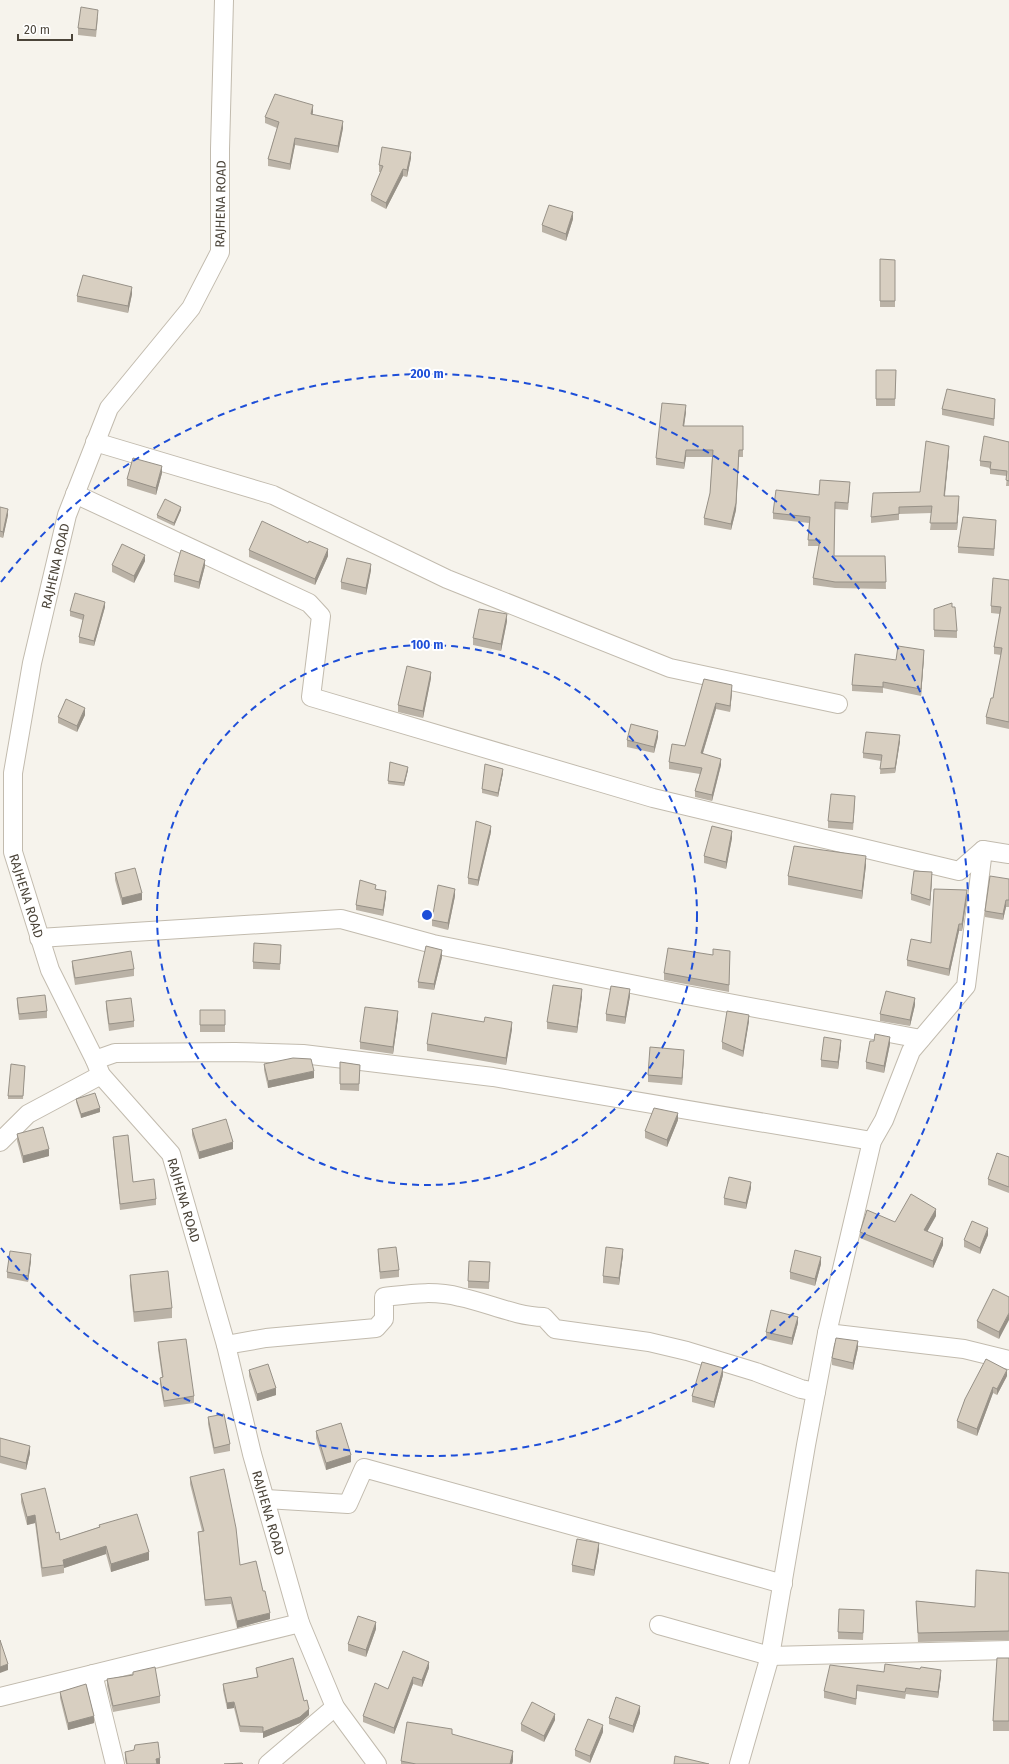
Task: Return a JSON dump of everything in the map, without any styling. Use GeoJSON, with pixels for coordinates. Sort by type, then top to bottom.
{"type":"FeatureCollection","features":[{"type":"Feature","properties":{"kind":"street","name":"RAJHENA ROAD"},"geometry":{"type":"LineString","coordinates":[[224,0],[220,149],[220,252],[191,308],[109,408],[67,515],[32,663],[14,773],[13,852],[50,970],[98,1067],[171,1154],[226,1345],[252,1454],[300,1623],[335,1706],[377,1764]]}},
{"type":"Feature","properties":{"kind":"street"},"geometry":{"type":"LineString","coordinates":[[95,442],[273,495],[447,579],[670,668],[838,704]]}},
{"type":"Feature","properties":{"kind":"street"},"geometry":{"type":"LineString","coordinates":[[75,494],[309,603],[321,616],[311,697],[653,798],[959,872],[983,850]]}},
{"type":"Feature","properties":{"kind":"street"},"geometry":{"type":"LineString","coordinates":[[983,850],[1009,854]]}},
{"type":"Feature","properties":{"kind":"street"},"geometry":{"type":"LineString","coordinates":[[738,1764],[770,1656],[827,1333],[872,1141],[884,1120],[911,1051],[966,986],[983,850]]}},
{"type":"Feature","properties":{"kind":"street"},"geometry":{"type":"LineString","coordinates":[[39,938],[341,918],[441,946],[681,994],[921,1039]]}},
{"type":"Feature","properties":{"kind":"street"},"geometry":{"type":"LineString","coordinates":[[0,1142],[28,1114],[98,1067],[116,1053],[235,1052],[303,1054],[493,1077],[872,1141]]}},
{"type":"Feature","properties":{"kind":"street"},"geometry":{"type":"LineString","coordinates":[[226,1345],[266,1338],[376,1328],[384,1319],[384,1297],[421,1292],[460,1296],[528,1316],[544,1316],[555,1329],[649,1342],[687,1351],[756,1372],[801,1389],[816,1392]]}},
{"type":"Feature","properties":{"kind":"street"},"geometry":{"type":"LineString","coordinates":[[827,1333],[964,1349],[1009,1360]]}},
{"type":"Feature","properties":{"kind":"street"},"geometry":{"type":"LineString","coordinates":[[266,1499],[348,1504],[364,1468],[783,1584]]}},
{"type":"Feature","properties":{"kind":"street"},"geometry":{"type":"LineString","coordinates":[[0,1697],[300,1623]]}},
{"type":"Feature","properties":{"kind":"street"},"geometry":{"type":"LineString","coordinates":[[658,1625],[770,1656],[1009,1650]]}},
{"type":"Feature","properties":{"kind":"street"},"geometry":{"type":"LineString","coordinates":[[93,1674],[115,1764]]}},
{"type":"Feature","properties":{"kind":"street"},"geometry":{"type":"LineString","coordinates":[[268,1764],[335,1706]]}},
{"type":"Feature","properties":{"kind":"building"},"geometry":{"type":"Polygon","coordinates":[[[81,7],[98,10],[96,30],[78,28],[81,7]]]}},
{"type":"Feature","properties":{"kind":"building"},"geometry":{"type":"Polygon","coordinates":[[[275,94],[313,105],[311,114],[343,121],[338,146],[295,138],[290,164],[268,159],[279,122],[265,117],[275,94]]]}},
{"type":"Feature","properties":{"kind":"building"},"geometry":{"type":"Polygon","coordinates":[[[382,147],[411,152],[407,170],[403,169],[386,203],[371,195],[383,166],[379,165],[382,147]]]}},
{"type":"Feature","properties":{"kind":"building"},"geometry":{"type":"Polygon","coordinates":[[[549,205],[573,212],[566,234],[542,225],[549,205]]]}},
{"type":"Feature","properties":{"kind":"building"},"geometry":{"type":"Polygon","coordinates":[[[880,259],[895,260],[895,301],[880,301],[880,259]]]}},
{"type":"Feature","properties":{"kind":"building"},"geometry":{"type":"Polygon","coordinates":[[[83,275],[132,287],[128,306],[77,296],[83,275]]]}},
{"type":"Feature","properties":{"kind":"building"},"geometry":{"type":"Polygon","coordinates":[[[876,370],[896,370],[895,399],[876,399],[876,370]]]}},
{"type":"Feature","properties":{"kind":"building"},"geometry":{"type":"Polygon","coordinates":[[[947,389],[995,399],[994,419],[942,409],[947,389]]]}},
{"type":"Feature","properties":{"kind":"building"},"geometry":{"type":"Polygon","coordinates":[[[662,403],[686,405],[683,426],[743,426],[743,450],[739,450],[736,503],[731,524],[704,518],[710,493],[713,450],[686,450],[684,463],[656,458],[662,403]]]}},
{"type":"Feature","properties":{"kind":"building"},"geometry":{"type":"Polygon","coordinates":[[[984,436],[1009,442],[1009,481],[1006,480],[1007,471],[990,469],[991,462],[980,461],[984,436]]]}},
{"type":"Feature","properties":{"kind":"building"},"geometry":{"type":"Polygon","coordinates":[[[926,441],[949,446],[944,496],[959,496],[957,523],[930,523],[932,506],[899,507],[899,514],[871,517],[873,493],[920,492],[926,441]]]}},
{"type":"Feature","properties":{"kind":"building"},"geometry":{"type":"Polygon","coordinates":[[[133,458],[162,466],[156,488],[127,479],[133,458]]]}},
{"type":"Feature","properties":{"kind":"building"},"geometry":{"type":"Polygon","coordinates":[[[820,480],[850,482],[848,503],[835,502],[834,556],[885,556],[886,582],[835,582],[813,578],[820,540],[808,540],[810,517],[773,513],[776,490],[819,495],[820,480]]]}},
{"type":"Feature","properties":{"kind":"building"},"geometry":{"type":"Polygon","coordinates":[[[165,499],[181,507],[174,523],[157,515],[165,499]]]}},
{"type":"Feature","properties":{"kind":"building"},"geometry":{"type":"Polygon","coordinates":[[[0,507],[8,509],[3,532],[0,531],[0,507]]]}},
{"type":"Feature","properties":{"kind":"building"},"geometry":{"type":"Polygon","coordinates":[[[963,517],[996,520],[994,549],[958,547],[963,517]]]}},
{"type":"Feature","properties":{"kind":"building"},"geometry":{"type":"Polygon","coordinates":[[[262,521],[308,543],[309,541],[328,549],[315,579],[249,550],[262,521]]]}},
{"type":"Feature","properties":{"kind":"building"},"geometry":{"type":"Polygon","coordinates":[[[122,544],[145,555],[134,576],[112,565],[122,544]]]}},
{"type":"Feature","properties":{"kind":"building"},"geometry":{"type":"Polygon","coordinates":[[[181,550],[205,560],[199,582],[174,575],[181,550]]]}},
{"type":"Feature","properties":{"kind":"building"},"geometry":{"type":"Polygon","coordinates":[[[347,558],[371,564],[366,588],[341,582],[347,558]]]}},
{"type":"Feature","properties":{"kind":"building"},"geometry":{"type":"Polygon","coordinates":[[[993,578],[1009,580],[1009,722],[986,717],[991,698],[993,698],[1002,648],[994,647],[1001,607],[991,606],[993,578]]]}},
{"type":"Feature","properties":{"kind":"building"},"geometry":{"type":"Polygon","coordinates":[[[75,593],[105,602],[94,641],[79,637],[84,615],[70,611],[75,593]]]}},
{"type":"Feature","properties":{"kind":"building"},"geometry":{"type":"Polygon","coordinates":[[[952,603],[952,607],[955,607],[957,631],[934,630],[934,609],[952,603]]]}},
{"type":"Feature","properties":{"kind":"building"},"geometry":{"type":"Polygon","coordinates":[[[479,609],[507,614],[501,644],[473,638],[479,609]]]}},
{"type":"Feature","properties":{"kind":"building"},"geometry":{"type":"Polygon","coordinates":[[[898,646],[924,650],[921,689],[883,682],[883,687],[852,685],[855,654],[896,660],[898,646]]]}},
{"type":"Feature","properties":{"kind":"building"},"geometry":{"type":"Polygon","coordinates":[[[407,666],[431,672],[423,711],[398,705],[407,666]]]}},
{"type":"Feature","properties":{"kind":"building"},"geometry":{"type":"Polygon","coordinates":[[[704,679],[732,685],[730,706],[716,703],[701,753],[721,759],[712,795],[695,791],[702,768],[669,762],[672,744],[685,746],[704,679]]]}},
{"type":"Feature","properties":{"kind":"building"},"geometry":{"type":"Polygon","coordinates":[[[66,699],[85,708],[77,726],[58,717],[66,699]]]}},
{"type":"Feature","properties":{"kind":"building"},"geometry":{"type":"Polygon","coordinates":[[[631,724],[658,731],[654,747],[627,740],[631,724]]]}},
{"type":"Feature","properties":{"kind":"building"},"geometry":{"type":"Polygon","coordinates":[[[866,732],[900,735],[895,768],[880,769],[882,755],[863,753],[866,732]]]}},
{"type":"Feature","properties":{"kind":"building"},"geometry":{"type":"Polygon","coordinates":[[[390,762],[408,767],[404,783],[388,781],[390,762]]]}},
{"type":"Feature","properties":{"kind":"building"},"geometry":{"type":"Polygon","coordinates":[[[485,764],[503,769],[498,793],[482,789],[485,764]]]}},
{"type":"Feature","properties":{"kind":"building"},"geometry":{"type":"Polygon","coordinates":[[[831,794],[855,796],[853,823],[828,821],[831,794]]]}},
{"type":"Feature","properties":{"kind":"building"},"geometry":{"type":"Polygon","coordinates":[[[476,821],[491,826],[478,880],[468,878],[476,821]]]}},
{"type":"Feature","properties":{"kind":"building"},"geometry":{"type":"Polygon","coordinates":[[[712,826],[732,831],[726,862],[704,856],[712,826]]]}},
{"type":"Feature","properties":{"kind":"building"},"geometry":{"type":"Polygon","coordinates":[[[794,846],[866,856],[862,891],[788,876],[794,846]]]}},
{"type":"Feature","properties":{"kind":"building"},"geometry":{"type":"Polygon","coordinates":[[[135,868],[142,893],[122,898],[115,873],[135,868]]]}},
{"type":"Feature","properties":{"kind":"building"},"geometry":{"type":"Polygon","coordinates":[[[914,871],[932,872],[930,900],[911,894],[914,871]]]}},
{"type":"Feature","properties":{"kind":"building"},"geometry":{"type":"Polygon","coordinates":[[[990,876],[1009,879],[1009,900],[1006,900],[1003,914],[985,911],[990,876]]]}},
{"type":"Feature","properties":{"kind":"building"},"geometry":{"type":"Polygon","coordinates":[[[360,880],[376,885],[375,889],[386,891],[383,910],[356,905],[360,880]]]}},
{"type":"Feature","properties":{"kind":"building"},"geometry":{"type":"Polygon","coordinates":[[[438,885],[455,889],[448,923],[432,920],[438,885]]]}},
{"type":"Feature","properties":{"kind":"building"},"geometry":{"type":"Polygon","coordinates":[[[934,889],[967,890],[962,924],[959,924],[949,969],[907,960],[911,939],[931,943],[934,889]]]}},
{"type":"Feature","properties":{"kind":"building"},"geometry":{"type":"Polygon","coordinates":[[[254,943],[281,945],[280,964],[253,962],[254,943]]]}},
{"type":"Feature","properties":{"kind":"building"},"geometry":{"type":"Polygon","coordinates":[[[426,946],[442,950],[434,984],[418,982],[426,946]]]}},
{"type":"Feature","properties":{"kind":"building"},"geometry":{"type":"Polygon","coordinates":[[[668,948],[713,955],[713,949],[730,951],[729,985],[664,973],[668,948]]]}},
{"type":"Feature","properties":{"kind":"building"},"geometry":{"type":"Polygon","coordinates":[[[131,951],[134,969],[75,978],[72,961],[131,951]]]}},
{"type":"Feature","properties":{"kind":"building"},"geometry":{"type":"Polygon","coordinates":[[[553,985],[582,989],[577,1027],[547,1022],[553,985]]]}},
{"type":"Feature","properties":{"kind":"building"},"geometry":{"type":"Polygon","coordinates":[[[611,986],[630,989],[625,1017],[606,1014],[611,986]]]}},
{"type":"Feature","properties":{"kind":"building"},"geometry":{"type":"Polygon","coordinates":[[[886,991],[915,998],[910,1020],[880,1014],[886,991]]]}},
{"type":"Feature","properties":{"kind":"building"},"geometry":{"type":"Polygon","coordinates":[[[45,995],[47,1011],[19,1014],[17,998],[45,995]]]}},
{"type":"Feature","properties":{"kind":"building"},"geometry":{"type":"Polygon","coordinates":[[[131,998],[134,1021],[109,1024],[106,1001],[131,998]]]}},
{"type":"Feature","properties":{"kind":"building"},"geometry":{"type":"Polygon","coordinates":[[[365,1007],[398,1011],[393,1047],[360,1042],[365,1007]]]}},
{"type":"Feature","properties":{"kind":"building"},"geometry":{"type":"Polygon","coordinates":[[[200,1010],[225,1010],[225,1025],[200,1025],[200,1010]]]}},
{"type":"Feature","properties":{"kind":"building"},"geometry":{"type":"Polygon","coordinates":[[[727,1011],[749,1015],[743,1051],[722,1042],[727,1011]]]}},
{"type":"Feature","properties":{"kind":"building"},"geometry":{"type":"Polygon","coordinates":[[[432,1013],[484,1022],[485,1017],[512,1022],[506,1058],[427,1044],[432,1013]]]}},
{"type":"Feature","properties":{"kind":"building"},"geometry":{"type":"Polygon","coordinates":[[[875,1034],[890,1037],[884,1066],[866,1062],[870,1041],[874,1041],[875,1034]]]}},
{"type":"Feature","properties":{"kind":"building"},"geometry":{"type":"Polygon","coordinates":[[[824,1037],[841,1040],[838,1062],[821,1060],[824,1037]]]}},
{"type":"Feature","properties":{"kind":"building"},"geometry":{"type":"Polygon","coordinates":[[[650,1047],[684,1050],[682,1078],[648,1075],[650,1047]]]}},
{"type":"Feature","properties":{"kind":"building"},"geometry":{"type":"Polygon","coordinates":[[[293,1058],[311,1059],[314,1071],[268,1081],[264,1064],[293,1058]]]}},
{"type":"Feature","properties":{"kind":"building"},"geometry":{"type":"Polygon","coordinates":[[[340,1062],[360,1065],[359,1084],[340,1084],[340,1062]]]}},
{"type":"Feature","properties":{"kind":"building"},"geometry":{"type":"Polygon","coordinates":[[[11,1064],[25,1066],[23,1096],[8,1096],[11,1064]]]}},
{"type":"Feature","properties":{"kind":"building"},"geometry":{"type":"Polygon","coordinates":[[[95,1093],[100,1108],[81,1114],[76,1099],[95,1093]]]}},
{"type":"Feature","properties":{"kind":"building"},"geometry":{"type":"Polygon","coordinates":[[[654,1108],[678,1113],[667,1140],[645,1131],[654,1108]]]}},
{"type":"Feature","properties":{"kind":"building"},"geometry":{"type":"Polygon","coordinates":[[[226,1119],[233,1142],[199,1152],[192,1129],[226,1119]]]}},
{"type":"Feature","properties":{"kind":"building"},"geometry":{"type":"Polygon","coordinates":[[[43,1127],[49,1149],[23,1156],[17,1134],[43,1127]]]}},
{"type":"Feature","properties":{"kind":"building"},"geometry":{"type":"Polygon","coordinates":[[[128,1135],[133,1182],[154,1179],[156,1199],[120,1204],[113,1137],[128,1135]]]}},
{"type":"Feature","properties":{"kind":"building"},"geometry":{"type":"Polygon","coordinates":[[[997,1153],[1009,1157],[1009,1187],[988,1179],[997,1153]]]}},
{"type":"Feature","properties":{"kind":"building"},"geometry":{"type":"Polygon","coordinates":[[[729,1177],[751,1182],[746,1203],[724,1198],[729,1177]]]}},
{"type":"Feature","properties":{"kind":"building"},"geometry":{"type":"Polygon","coordinates":[[[911,1194],[936,1209],[924,1230],[943,1238],[933,1261],[860,1232],[867,1210],[895,1222],[911,1194]]]}},
{"type":"Feature","properties":{"kind":"building"},"geometry":{"type":"Polygon","coordinates":[[[972,1221],[988,1228],[980,1248],[964,1240],[972,1221]]]}},
{"type":"Feature","properties":{"kind":"building"},"geometry":{"type":"Polygon","coordinates":[[[396,1247],[399,1270],[380,1272],[378,1249],[396,1247]]]}},
{"type":"Feature","properties":{"kind":"building"},"geometry":{"type":"Polygon","coordinates":[[[606,1247],[623,1249],[619,1278],[603,1276],[606,1247]]]}},
{"type":"Feature","properties":{"kind":"building"},"geometry":{"type":"Polygon","coordinates":[[[795,1250],[821,1257],[815,1279],[790,1272],[795,1250]]]}},
{"type":"Feature","properties":{"kind":"building"},"geometry":{"type":"Polygon","coordinates":[[[10,1251],[31,1254],[28,1276],[7,1272],[10,1251]]]}},
{"type":"Feature","properties":{"kind":"building"},"geometry":{"type":"Polygon","coordinates":[[[469,1261],[490,1262],[489,1282],[468,1281],[469,1261]]]}},
{"type":"Feature","properties":{"kind":"building"},"geometry":{"type":"Polygon","coordinates":[[[168,1271],[172,1308],[134,1312],[130,1275],[168,1271]]]}},
{"type":"Feature","properties":{"kind":"building"},"geometry":{"type":"Polygon","coordinates":[[[993,1289],[1009,1297],[1009,1313],[999,1332],[977,1321],[993,1289]]]}},
{"type":"Feature","properties":{"kind":"building"},"geometry":{"type":"Polygon","coordinates":[[[771,1310],[798,1317],[792,1338],[766,1332],[771,1310]]]}},
{"type":"Feature","properties":{"kind":"building"},"geometry":{"type":"Polygon","coordinates":[[[836,1338],[858,1341],[853,1363],[832,1358],[836,1338]]]}},
{"type":"Feature","properties":{"kind":"building"},"geometry":{"type":"Polygon","coordinates":[[[186,1339],[194,1396],[164,1401],[160,1378],[163,1377],[158,1342],[186,1339]]]}},
{"type":"Feature","properties":{"kind":"building"},"geometry":{"type":"Polygon","coordinates":[[[986,1359],[1007,1370],[997,1389],[993,1387],[977,1429],[957,1421],[965,1399],[986,1359]]]}},
{"type":"Feature","properties":{"kind":"building"},"geometry":{"type":"Polygon","coordinates":[[[702,1362],[723,1368],[714,1402],[692,1396],[702,1362]]]}},
{"type":"Feature","properties":{"kind":"building"},"geometry":{"type":"Polygon","coordinates":[[[268,1364],[276,1388],[257,1394],[249,1370],[268,1364]]]}},
{"type":"Feature","properties":{"kind":"building"},"geometry":{"type":"Polygon","coordinates":[[[224,1414],[230,1444],[214,1448],[208,1417],[224,1414]]]}},
{"type":"Feature","properties":{"kind":"building"},"geometry":{"type":"Polygon","coordinates":[[[341,1423],[351,1455],[326,1463],[316,1431],[341,1423]]]}},
{"type":"Feature","properties":{"kind":"building"},"geometry":{"type":"Polygon","coordinates":[[[0,1438],[30,1446],[26,1463],[0,1456],[0,1438]]]}},
{"type":"Feature","properties":{"kind":"building"},"geometry":{"type":"Polygon","coordinates":[[[224,1469],[236,1528],[240,1565],[256,1561],[270,1613],[237,1621],[231,1597],[205,1600],[198,1532],[204,1531],[190,1477],[224,1469]]]}},
{"type":"Feature","properties":{"kind":"building"},"geometry":{"type":"Polygon","coordinates":[[[45,1488],[56,1533],[59,1532],[60,1540],[100,1527],[99,1525],[137,1514],[149,1552],[111,1564],[106,1546],[63,1560],[64,1565],[42,1568],[35,1515],[27,1517],[21,1494],[45,1488]]]}},
{"type":"Feature","properties":{"kind":"building"},"geometry":{"type":"Polygon","coordinates":[[[577,1539],[599,1543],[594,1570],[572,1565],[577,1539]]]}},
{"type":"Feature","properties":{"kind":"building"},"geometry":{"type":"Polygon","coordinates":[[[976,1570],[1009,1573],[1009,1631],[918,1633],[916,1601],[975,1607],[976,1570]]]}},
{"type":"Feature","properties":{"kind":"building"},"geometry":{"type":"Polygon","coordinates":[[[839,1609],[864,1610],[863,1633],[838,1632],[839,1609]]]}},
{"type":"Feature","properties":{"kind":"building"},"geometry":{"type":"Polygon","coordinates":[[[358,1616],[376,1622],[366,1650],[348,1644],[358,1616]]]}},
{"type":"Feature","properties":{"kind":"building"},"geometry":{"type":"Polygon","coordinates":[[[0,1640],[8,1664],[0,1667],[0,1640]]]}},
{"type":"Feature","properties":{"kind":"building"},"geometry":{"type":"Polygon","coordinates":[[[403,1651],[429,1662],[422,1680],[413,1677],[394,1728],[363,1716],[375,1683],[388,1689],[403,1651]]]}},
{"type":"Feature","properties":{"kind":"building"},"geometry":{"type":"Polygon","coordinates":[[[293,1658],[304,1701],[307,1700],[309,1709],[300,1717],[263,1732],[263,1727],[240,1726],[234,1702],[227,1703],[223,1684],[258,1677],[256,1668],[293,1658]]]}},
{"type":"Feature","properties":{"kind":"building"},"geometry":{"type":"Polygon","coordinates":[[[997,1658],[1009,1658],[1009,1721],[993,1721],[997,1658]]]}},
{"type":"Feature","properties":{"kind":"building"},"geometry":{"type":"Polygon","coordinates":[[[885,1664],[920,1669],[921,1667],[941,1670],[938,1692],[906,1688],[905,1692],[857,1685],[856,1699],[824,1691],[830,1665],[884,1672],[885,1664]]]}},
{"type":"Feature","properties":{"kind":"building"},"geometry":{"type":"Polygon","coordinates":[[[155,1667],[160,1696],[113,1706],[107,1679],[133,1675],[133,1672],[155,1667]]]}},
{"type":"Feature","properties":{"kind":"building"},"geometry":{"type":"Polygon","coordinates":[[[86,1684],[94,1716],[68,1723],[60,1692],[86,1684]]]}},
{"type":"Feature","properties":{"kind":"building"},"geometry":{"type":"Polygon","coordinates":[[[616,1697],[640,1706],[633,1726],[609,1718],[616,1697]]]}},
{"type":"Feature","properties":{"kind":"building"},"geometry":{"type":"Polygon","coordinates":[[[532,1702],[555,1714],[544,1736],[521,1724],[532,1702]]]}},
{"type":"Feature","properties":{"kind":"building"},"geometry":{"type":"Polygon","coordinates":[[[588,1719],[603,1725],[590,1756],[575,1750],[588,1719]]]}},
{"type":"Feature","properties":{"kind":"building"},"geometry":{"type":"Polygon","coordinates":[[[407,1722],[452,1729],[452,1734],[513,1751],[510,1764],[416,1764],[401,1761],[407,1722]]]}},
{"type":"Feature","properties":{"kind":"building"},"geometry":{"type":"Polygon","coordinates":[[[158,1742],[160,1758],[156,1759],[157,1764],[127,1764],[125,1752],[134,1750],[135,1745],[158,1742]]]}},
{"type":"Feature","properties":{"kind":"building"},"geometry":{"type":"Polygon","coordinates":[[[675,1756],[709,1764],[674,1764],[675,1756]]]}}]}
